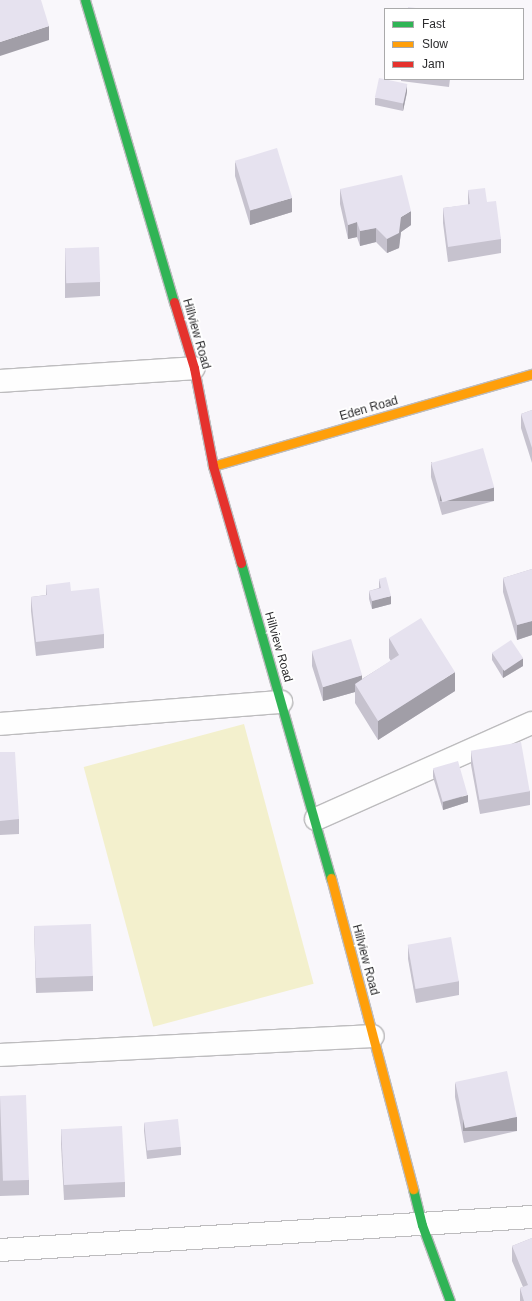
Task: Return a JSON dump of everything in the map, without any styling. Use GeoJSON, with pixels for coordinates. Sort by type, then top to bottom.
{"type":"FeatureCollection","features":[{"type":"Feature","properties":{"kind":"street","name":"Hillview Road"},"geometry":{"type":"LineString","coordinates":[[85,0],[194,368],[213,466],[316,819],[422,1224],[450,1301]]}},
{"type":"Feature","properties":{"kind":"street"},"geometry":{"type":"LineString","coordinates":[[0,381],[194,368]]}},
{"type":"Feature","properties":{"kind":"street","name":"Eden Road"},"geometry":{"type":"LineString","coordinates":[[213,466],[532,374]]}},
{"type":"Feature","properties":{"kind":"street"},"geometry":{"type":"LineString","coordinates":[[0,724],[281,702]]}},
{"type":"Feature","properties":{"kind":"street"},"geometry":{"type":"LineString","coordinates":[[316,819],[532,724]]}},
{"type":"Feature","properties":{"kind":"street"},"geometry":{"type":"LineString","coordinates":[[0,1055],[373,1036]]}},
{"type":"Feature","properties":{"kind":"street"},"geometry":{"type":"LineString","coordinates":[[0,1250],[532,1217]]}},
{"type":"Feature","properties":{"kind":"shaded area"},"geometry":{"type":"Polygon","coordinates":[[[244,724],[314,984],[153,1027],[84,767],[244,724]]]}},
{"type":"Feature","properties":{"kind":"building"},"geometry":{"type":"Polygon","coordinates":[[[0,0],[41,0],[49,26],[0,42],[0,0]]]}},
{"type":"Feature","properties":{"kind":"building"},"geometry":{"type":"Polygon","coordinates":[[[379,78],[407,84],[403,104],[375,98],[379,78]]]}},
{"type":"Feature","properties":{"kind":"building"},"geometry":{"type":"Polygon","coordinates":[[[277,148],[292,198],[250,211],[235,161],[277,148]]]}},
{"type":"Feature","properties":{"kind":"building"},"geometry":{"type":"Polygon","coordinates":[[[402,175],[411,211],[401,217],[399,233],[387,239],[376,228],[360,231],[357,222],[348,225],[340,189],[402,175]]]}},
{"type":"Feature","properties":{"kind":"building"},"geometry":{"type":"Polygon","coordinates":[[[485,188],[487,202],[496,201],[501,239],[448,247],[443,208],[470,204],[468,190],[485,188]]]}},
{"type":"Feature","properties":{"kind":"building"},"geometry":{"type":"Polygon","coordinates":[[[99,247],[100,282],[66,283],[65,248],[99,247]]]}},
{"type":"Feature","properties":{"kind":"building"},"geometry":{"type":"Polygon","coordinates":[[[532,410],[532,448],[521,414],[532,410]]]}},
{"type":"Feature","properties":{"kind":"building"},"geometry":{"type":"Polygon","coordinates":[[[483,448],[494,487],[442,502],[431,463],[483,448]]]}},
{"type":"Feature","properties":{"kind":"building"},"geometry":{"type":"Polygon","coordinates":[[[532,569],[532,621],[517,625],[503,578],[532,569]]]}},
{"type":"Feature","properties":{"kind":"building"},"geometry":{"type":"Polygon","coordinates":[[[386,577],[391,596],[372,601],[369,591],[381,588],[379,579],[386,577]]]}},
{"type":"Feature","properties":{"kind":"building"},"geometry":{"type":"Polygon","coordinates":[[[70,582],[71,591],[99,588],[104,634],[36,642],[31,597],[47,595],[46,585],[70,582]]]}},
{"type":"Feature","properties":{"kind":"building"},"geometry":{"type":"Polygon","coordinates":[[[421,618],[455,672],[378,721],[355,684],[399,655],[389,638],[421,618]]]}},
{"type":"Feature","properties":{"kind":"building"},"geometry":{"type":"Polygon","coordinates":[[[351,639],[362,675],[323,687],[312,651],[351,639]]]}},
{"type":"Feature","properties":{"kind":"building"},"geometry":{"type":"Polygon","coordinates":[[[511,640],[523,658],[504,671],[492,653],[511,640]]]}},
{"type":"Feature","properties":{"kind":"building"},"geometry":{"type":"Polygon","coordinates":[[[521,742],[530,791],[479,800],[471,751],[521,742]]]}},
{"type":"Feature","properties":{"kind":"building"},"geometry":{"type":"Polygon","coordinates":[[[0,752],[15,752],[19,819],[0,821],[0,752]]]}},
{"type":"Feature","properties":{"kind":"building"},"geometry":{"type":"Polygon","coordinates":[[[458,761],[468,795],[443,802],[433,768],[458,761]]]}},
{"type":"Feature","properties":{"kind":"building"},"geometry":{"type":"Polygon","coordinates":[[[91,924],[93,976],[36,978],[34,926],[91,924]]]}},
{"type":"Feature","properties":{"kind":"building"},"geometry":{"type":"Polygon","coordinates":[[[451,937],[459,981],[415,989],[408,945],[451,937]]]}},
{"type":"Feature","properties":{"kind":"building"},"geometry":{"type":"Polygon","coordinates":[[[507,1071],[517,1117],[465,1128],[455,1082],[507,1071]]]}},
{"type":"Feature","properties":{"kind":"building"},"geometry":{"type":"Polygon","coordinates":[[[26,1095],[29,1180],[3,1181],[0,1096],[26,1095]]]}},
{"type":"Feature","properties":{"kind":"building"},"geometry":{"type":"Polygon","coordinates":[[[178,1119],[181,1147],[147,1150],[144,1123],[178,1119]]]}},
{"type":"Feature","properties":{"kind":"building"},"geometry":{"type":"Polygon","coordinates":[[[122,1126],[125,1182],[64,1185],[61,1129],[122,1126]]]}},
{"type":"Feature","properties":{"kind":"building"},"geometry":{"type":"Polygon","coordinates":[[[532,1238],[532,1301],[524,1301],[520,1288],[528,1285],[512,1246],[532,1238]]]}},
{"type":"Feature","properties":{"kind":"traffic: fast"},"geometry":{"type":"LineString","coordinates":[[85,0],[174,302]]}},
{"type":"Feature","properties":{"kind":"traffic: fast"},"geometry":{"type":"LineString","coordinates":[[241,563],[331,878]]}},
{"type":"Feature","properties":{"kind":"traffic: fast"},"geometry":{"type":"LineString","coordinates":[[413,1189],[422,1225],[450,1301]]}},
{"type":"Feature","properties":{"kind":"traffic: slow"},"geometry":{"type":"LineString","coordinates":[[213,466],[532,374]]}},
{"type":"Feature","properties":{"kind":"traffic: slow"},"geometry":{"type":"LineString","coordinates":[[331,878],[413,1189]]}},
{"type":"Feature","properties":{"kind":"traffic: jam"},"geometry":{"type":"LineString","coordinates":[[174,302],[194,368],[213,466],[241,563]]}}]}
